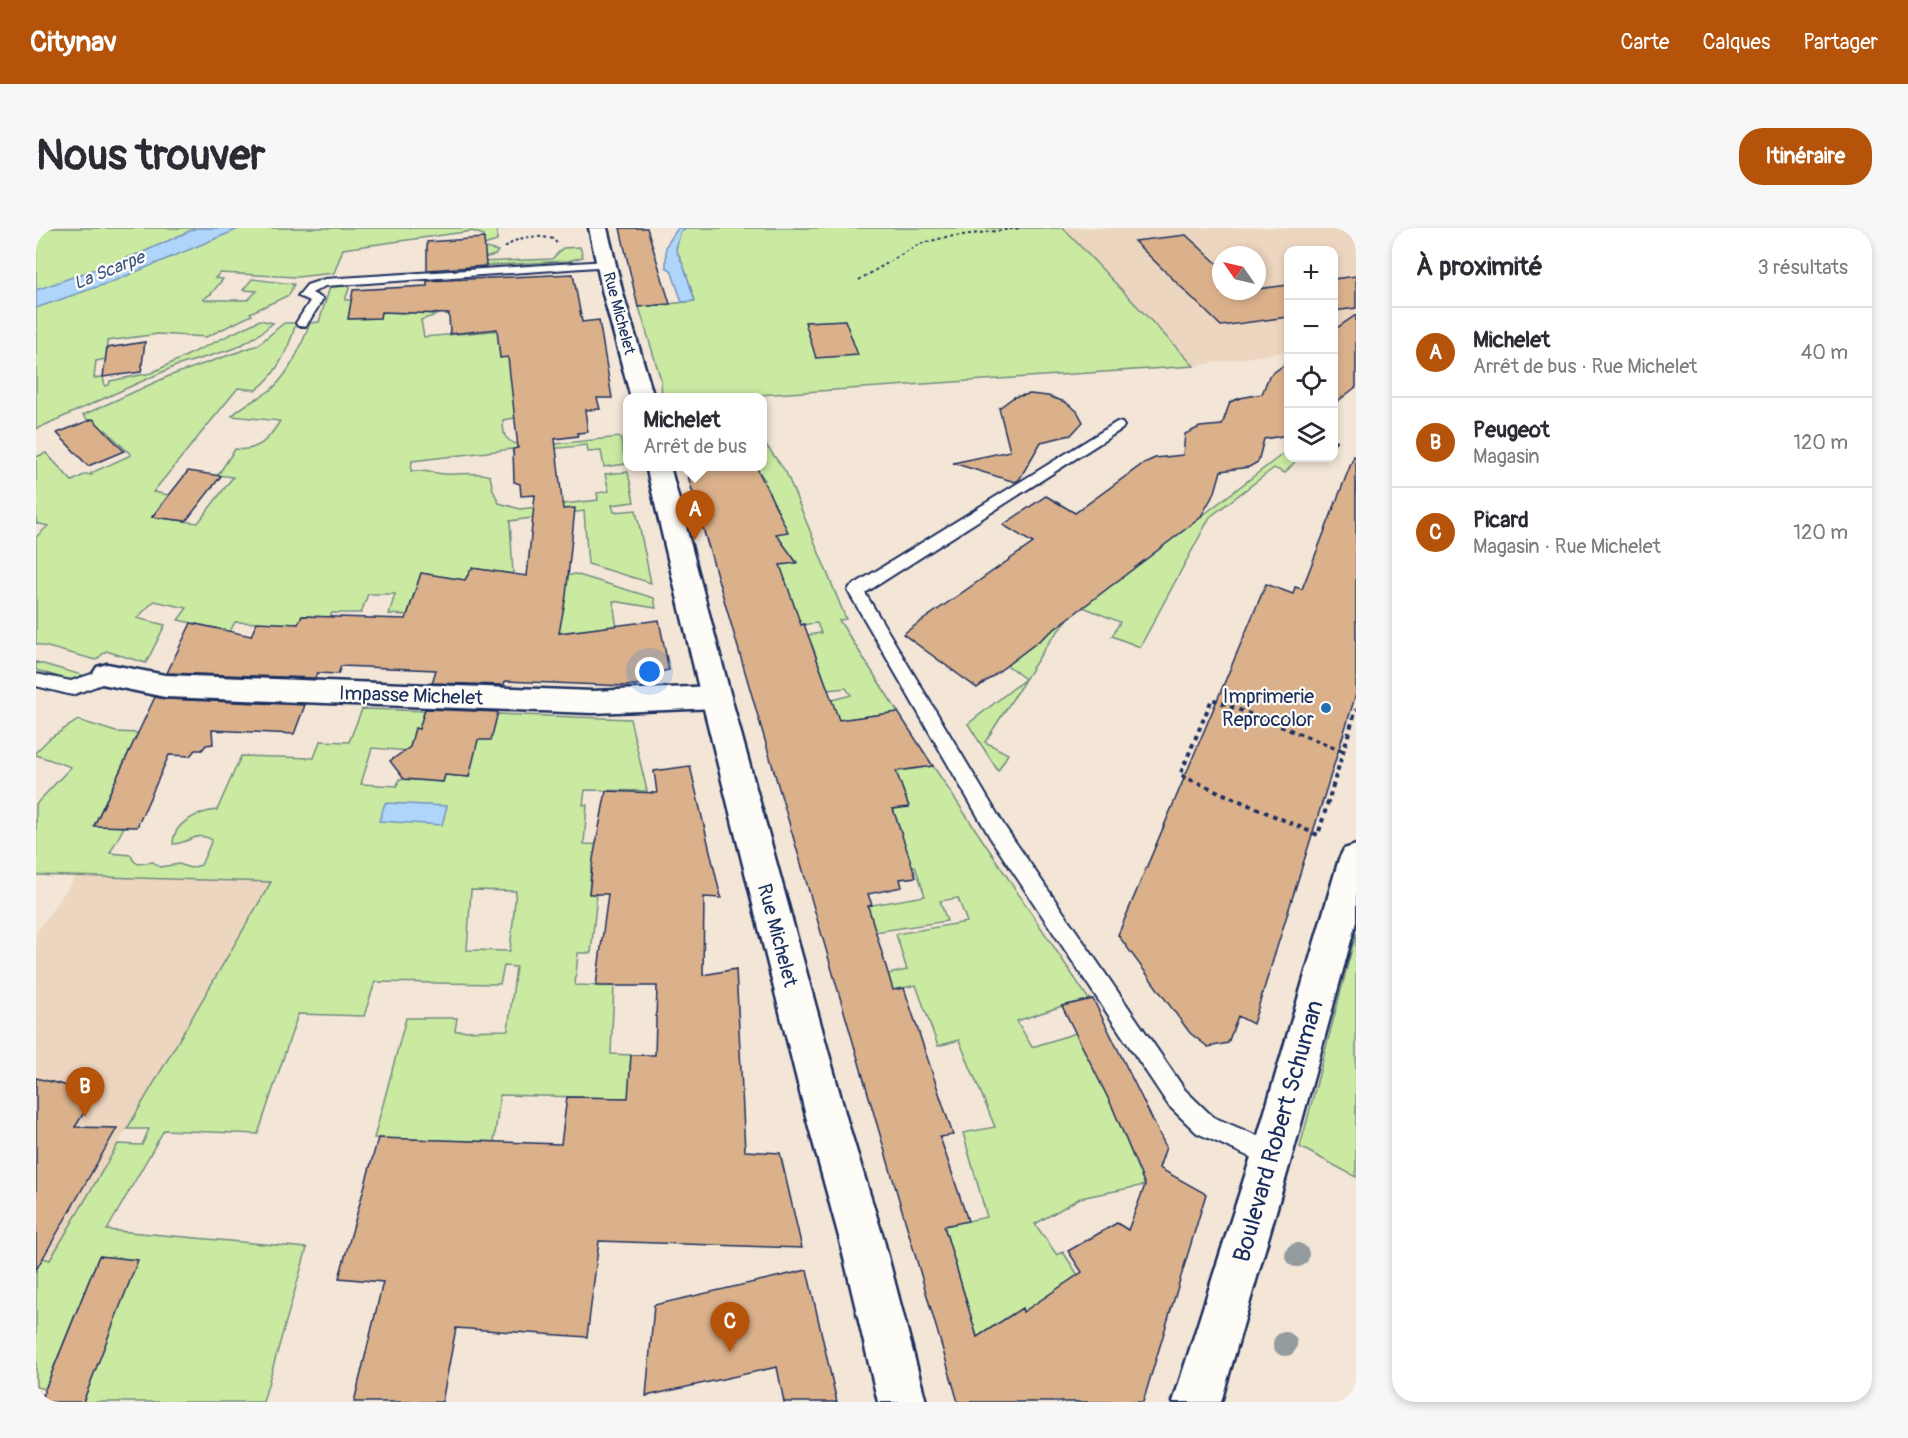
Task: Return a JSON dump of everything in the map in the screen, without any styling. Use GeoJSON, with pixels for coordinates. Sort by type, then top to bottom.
{"type":"FeatureCollection","features":[{"type":"Feature","properties":{"kind":"main road","name":"Rue Michelet"},"geometry":{"type":"LineString","coordinates":[[598,228],[613,294],[642,393]]}},
{"type":"Feature","properties":{"kind":"main road","name":"Rue Michelet"},"geometry":{"type":"LineString","coordinates":[[659,471],[716,697],[827,1120],[861,1237],[902,1402]]}},
{"type":"Feature","properties":{"kind":"main road","name":"Impasse Michelet"},"geometry":{"type":"LineString","coordinates":[[107,675],[165,686],[592,702],[716,697]]}},
{"type":"Feature","properties":{"kind":"main road","name":"Boulevard Robert Schuman"},"geometry":{"type":"LineString","coordinates":[[1197,1402],[1272,1155],[1356,859]]}},
{"type":"Feature","properties":{"kind":"lane"},"geometry":{"type":"LineString","coordinates":[[302,323],[314,307],[316,299],[305,296],[309,288],[319,283],[607,264]]}},
{"type":"Feature","properties":{"kind":"lane"},"geometry":{"type":"LineString","coordinates":[[1117,426],[856,591],[998,833],[1176,1098],[1205,1125],[1272,1155]]}},
{"type":"Feature","properties":{"kind":"lane"},"geometry":{"type":"LineString","coordinates":[[36,680],[72,688],[107,675]]}},
{"type":"Feature","properties":{"kind":"path"},"geometry":{"type":"LineString","coordinates":[[859,280],[918,244],[946,237],[1021,228]]}},
{"type":"Feature","properties":{"kind":"path"},"geometry":{"type":"LineString","coordinates":[[1343,751],[1212,699],[1180,775],[1318,835],[1356,709]]}},
{"type":"Feature","properties":{"kind":"shaded area"},"geometry":{"type":"Polygon","coordinates":[[[1063,228],[1356,228],[1356,340],[1338,343],[1338,246],[1284,246],[1284,352],[1194,366],[1063,228]]]}},
{"type":"Feature","properties":{"kind":"shaded area"},"geometry":{"type":"Polygon","coordinates":[[[76,876],[271,882],[50,1260],[36,1256],[36,933],[76,876]]]}},
{"type":"Feature","properties":{"kind":"green space"},"geometry":{"type":"Polygon","coordinates":[[[36,228],[508,228],[497,230],[497,241],[484,245],[484,235],[472,231],[343,249],[334,273],[297,277],[220,273],[215,278],[223,279],[211,294],[203,299],[248,300],[257,291],[243,290],[252,279],[294,284],[289,295],[206,337],[158,334],[107,341],[106,359],[96,361],[94,378],[103,377],[105,386],[109,385],[110,381],[151,373],[260,320],[273,323],[257,336],[236,348],[176,366],[36,429],[36,228]]]}},
{"type":"Feature","properties":{"kind":"green space"},"geometry":{"type":"Polygon","coordinates":[[[687,228],[1063,228],[1194,366],[767,395],[662,393],[661,380],[639,307],[695,301],[676,249],[680,233],[687,228]]]}},
{"type":"Feature","properties":{"kind":"green space"},"geometry":{"type":"Polygon","coordinates":[[[580,247],[583,257],[568,261],[458,267],[485,248],[498,251],[495,255],[479,259],[479,262],[552,259],[563,248],[580,247]]]}},
{"type":"Feature","properties":{"kind":"green space"},"geometry":{"type":"Polygon","coordinates":[[[350,286],[345,300],[352,300],[349,319],[380,318],[381,312],[439,314],[421,320],[424,337],[515,329],[515,334],[498,336],[500,357],[518,356],[515,418],[503,420],[507,439],[519,445],[517,447],[519,448],[620,437],[623,464],[604,467],[601,451],[588,452],[587,445],[513,453],[512,449],[412,461],[411,471],[490,476],[499,503],[520,509],[598,500],[597,493],[609,491],[605,474],[628,472],[634,502],[612,505],[614,512],[636,510],[651,583],[588,564],[584,511],[510,521],[513,574],[472,568],[465,580],[421,573],[407,615],[389,614],[395,594],[368,594],[361,613],[332,613],[330,617],[302,616],[298,624],[235,622],[227,637],[216,628],[178,620],[187,608],[154,601],[137,618],[165,625],[146,663],[106,651],[96,660],[36,644],[36,537],[48,526],[36,523],[36,457],[46,453],[72,481],[86,474],[92,475],[91,473],[131,455],[106,430],[100,432],[83,415],[169,376],[258,345],[284,323],[296,323],[286,351],[270,377],[256,390],[238,388],[153,492],[169,495],[152,517],[198,523],[233,477],[218,475],[235,449],[250,448],[262,443],[280,421],[232,416],[272,389],[285,375],[310,323],[319,322],[330,287],[350,286]]]}},
{"type":"Feature","properties":{"kind":"green space"},"geometry":{"type":"Polygon","coordinates":[[[767,446],[786,472],[846,619],[839,620],[898,712],[823,722],[828,701],[851,695],[846,688],[828,690],[812,645],[784,649],[781,639],[821,633],[817,623],[791,626],[796,612],[789,592],[771,566],[797,562],[793,558],[777,560],[744,540],[708,546],[700,519],[722,516],[746,483],[765,480],[758,471],[767,471],[767,446]]]}},
{"type":"Feature","properties":{"kind":"green space"},"geometry":{"type":"Polygon","coordinates":[[[1284,453],[1284,462],[1295,462],[1285,473],[1274,468],[1210,517],[1140,647],[1112,636],[1120,622],[1083,607],[1284,453]]]}},
{"type":"Feature","properties":{"kind":"green space"},"geometry":{"type":"Polygon","coordinates":[[[575,574],[654,598],[656,608],[613,601],[618,636],[558,634],[553,579],[575,574]]]}},
{"type":"Feature","properties":{"kind":"green space"},"geometry":{"type":"Polygon","coordinates":[[[1068,619],[1049,642],[985,742],[1008,754],[998,771],[968,724],[1025,679],[1007,665],[1068,619]]]}},
{"type":"Feature","properties":{"kind":"green space"},"geometry":{"type":"Polygon","coordinates":[[[36,662],[82,675],[75,682],[36,670],[36,662]]]}},
{"type":"Feature","properties":{"kind":"green space"},"geometry":{"type":"Polygon","coordinates":[[[362,709],[431,711],[425,729],[415,729],[409,751],[372,748],[361,784],[397,786],[399,779],[443,782],[445,775],[469,777],[466,753],[497,714],[630,719],[647,791],[585,790],[583,805],[587,805],[584,844],[607,845],[619,870],[591,869],[589,893],[597,894],[591,953],[578,953],[575,985],[614,986],[611,1054],[631,1055],[630,1073],[660,1099],[500,1095],[494,1142],[374,1138],[406,1018],[457,1018],[455,1031],[508,1030],[516,967],[504,966],[500,984],[375,982],[364,1016],[298,1014],[258,1134],[164,1130],[107,1230],[307,1248],[263,1402],[83,1402],[137,1261],[99,1256],[45,1389],[36,1387],[36,1256],[50,1260],[118,1144],[142,1145],[149,1129],[127,1129],[271,882],[36,875],[36,804],[71,767],[36,755],[36,752],[50,738],[78,720],[116,732],[138,733],[94,825],[124,827],[110,853],[131,855],[138,864],[153,862],[160,867],[179,864],[190,868],[201,865],[212,840],[202,836],[173,844],[174,836],[182,824],[188,820],[217,810],[241,756],[314,758],[320,741],[349,742],[362,709]],[[471,890],[467,950],[510,951],[516,891],[471,890]]]}},
{"type":"Feature","properties":{"kind":"green space"},"geometry":{"type":"Polygon","coordinates":[[[933,766],[1088,998],[1093,999],[1062,1006],[1017,1021],[1032,1047],[1076,1033],[1112,1106],[1145,1185],[1080,1198],[1035,1224],[1057,1255],[1063,1252],[1078,1275],[1057,1311],[977,1337],[944,1226],[987,1217],[963,1133],[995,1127],[959,1040],[938,1046],[916,985],[893,990],[888,974],[907,970],[896,934],[967,922],[958,898],[940,901],[947,921],[875,932],[866,906],[925,896],[915,866],[910,866],[893,809],[909,806],[899,780],[829,782],[933,766]]]}},
{"type":"Feature","properties":{"kind":"green space"},"geometry":{"type":"Polygon","coordinates":[[[1356,933],[1356,1177],[1300,1147],[1356,933]]]}},
{"type":"Feature","properties":{"kind":"water","name":"La Scarpe"},"geometry":{"type":"Polygon","coordinates":[[[196,228],[241,228],[114,281],[36,308],[36,290],[141,253],[196,228]]]}},
{"type":"Feature","properties":{"kind":"water"},"geometry":{"type":"Polygon","coordinates":[[[678,228],[687,228],[680,233],[676,249],[695,301],[682,302],[671,270],[666,267],[666,246],[678,228]]]}},
{"type":"Feature","properties":{"kind":"water"},"geometry":{"type":"Polygon","coordinates":[[[385,803],[447,806],[442,825],[379,821],[385,803]]]}},
{"type":"Feature","properties":{"kind":"building"},"geometry":{"type":"Polygon","coordinates":[[[620,228],[647,228],[670,304],[638,307],[620,228]]]}},
{"type":"Feature","properties":{"kind":"building"},"geometry":{"type":"Polygon","coordinates":[[[1186,235],[1212,259],[1212,300],[1266,300],[1266,288],[1284,286],[1284,318],[1221,326],[1134,241],[1186,235]]]}},
{"type":"Feature","properties":{"kind":"building"},"geometry":{"type":"Polygon","coordinates":[[[484,238],[486,266],[427,270],[427,242],[484,238]]]}},
{"type":"Feature","properties":{"kind":"building"},"geometry":{"type":"Polygon","coordinates":[[[573,274],[582,322],[599,320],[612,398],[597,398],[600,409],[585,410],[588,432],[577,433],[578,436],[555,439],[563,509],[575,508],[566,596],[559,633],[659,620],[669,670],[659,672],[660,682],[626,686],[505,681],[504,685],[432,683],[436,670],[341,666],[338,674],[317,673],[315,678],[167,673],[191,623],[251,636],[257,622],[298,624],[302,616],[406,619],[421,573],[465,580],[472,568],[527,576],[535,495],[521,496],[520,484],[514,482],[513,449],[518,448],[508,357],[500,358],[497,329],[450,334],[449,314],[381,312],[380,318],[348,319],[353,290],[427,286],[427,281],[573,274]]]}},
{"type":"Feature","properties":{"kind":"building"},"geometry":{"type":"Polygon","coordinates":[[[1356,276],[1356,308],[1338,310],[1338,278],[1356,276]]]}},
{"type":"Feature","properties":{"kind":"building"},"geometry":{"type":"Polygon","coordinates":[[[1356,315],[1356,387],[1338,401],[1338,354],[1338,327],[1356,315]]]}},
{"type":"Feature","properties":{"kind":"building"},"geometry":{"type":"Polygon","coordinates":[[[845,320],[858,355],[816,358],[805,322],[845,320]]]}},
{"type":"Feature","properties":{"kind":"building"},"geometry":{"type":"Polygon","coordinates":[[[145,342],[141,372],[103,377],[107,348],[145,342]]]}},
{"type":"Feature","properties":{"kind":"building"},"geometry":{"type":"Polygon","coordinates":[[[1284,365],[1284,436],[1264,439],[1258,462],[1249,467],[1221,471],[1215,492],[1200,518],[977,688],[903,634],[1033,543],[1003,525],[1046,496],[1075,513],[1144,463],[1155,458],[1183,455],[1185,434],[1200,427],[1222,425],[1230,402],[1262,394],[1269,376],[1284,365]]]}},
{"type":"Feature","properties":{"kind":"building"},"geometry":{"type":"Polygon","coordinates":[[[1030,394],[1048,396],[1065,402],[1077,411],[1083,422],[1071,435],[1041,442],[1019,480],[1015,482],[953,463],[1010,451],[999,408],[1014,397],[1030,394]]]}},
{"type":"Feature","properties":{"kind":"building"},"geometry":{"type":"Polygon","coordinates":[[[93,419],[124,451],[88,466],[57,433],[93,419]]]}},
{"type":"Feature","properties":{"kind":"building"},"geometry":{"type":"Polygon","coordinates":[[[1354,456],[1356,457],[1356,694],[1253,1024],[1238,1016],[1228,1043],[1208,1047],[1190,1033],[1118,935],[1266,584],[1293,594],[1295,587],[1302,589],[1354,456]]]}},
{"type":"Feature","properties":{"kind":"building"},"geometry":{"type":"Polygon","coordinates":[[[188,471],[221,476],[186,521],[152,517],[188,471]]]}},
{"type":"Feature","properties":{"kind":"building"},"geometry":{"type":"Polygon","coordinates":[[[686,471],[758,471],[788,532],[776,534],[797,563],[780,565],[839,720],[898,712],[933,766],[896,771],[909,807],[893,809],[916,877],[900,879],[902,887],[868,894],[872,905],[868,906],[893,990],[904,988],[953,1135],[940,1137],[968,1221],[944,1226],[977,1337],[1022,1308],[1023,1312],[1082,1272],[1068,1251],[1117,1223],[1128,1230],[1145,1185],[1112,1106],[1062,1006],[1093,999],[1166,1147],[1159,1168],[1206,1194],[1143,1402],[958,1402],[686,471]]]}},
{"type":"Feature","properties":{"kind":"building"},"geometry":{"type":"Polygon","coordinates":[[[155,697],[305,705],[294,734],[212,730],[213,744],[206,745],[202,750],[195,750],[190,756],[169,755],[137,827],[94,826],[155,697]]]}},
{"type":"Feature","properties":{"kind":"building"},"geometry":{"type":"Polygon","coordinates":[[[425,709],[498,712],[491,740],[478,740],[469,777],[445,775],[443,782],[404,779],[390,761],[410,747],[415,728],[419,729],[425,709]]]}},
{"type":"Feature","properties":{"kind":"building"},"geometry":{"type":"Polygon","coordinates":[[[690,766],[721,898],[704,897],[703,975],[736,969],[745,1151],[780,1153],[802,1248],[599,1241],[587,1337],[456,1328],[442,1402],[354,1402],[383,1282],[339,1278],[378,1138],[561,1144],[567,1097],[628,1098],[631,1055],[655,1055],[657,986],[596,986],[608,894],[589,894],[593,859],[606,791],[657,793],[654,771],[690,766]]]}},
{"type":"Feature","properties":{"kind":"building"},"geometry":{"type":"Polygon","coordinates":[[[36,1078],[96,1093],[75,1127],[117,1128],[36,1270],[36,1078]]]}},
{"type":"Feature","properties":{"kind":"building"},"geometry":{"type":"Polygon","coordinates":[[[99,1256],[138,1260],[83,1402],[40,1402],[99,1256]]]}},
{"type":"Feature","properties":{"kind":"building"},"geometry":{"type":"Polygon","coordinates":[[[807,1270],[837,1402],[784,1402],[777,1367],[646,1396],[654,1305],[807,1270]]]}},
{"type":"Feature","properties":{"kind":"place","name":"Michelet"},"geometry":{"type":"Point","coordinates":[695,540]}},
{"type":"Feature","properties":{"kind":"place","name":"Imprimerie Reprocolor"},"geometry":{"type":"Point","coordinates":[1326,708]}},
{"type":"Feature","properties":{"kind":"place","name":"Peugeot"},"geometry":{"type":"Point","coordinates":[85,1117]}},
{"type":"Feature","properties":{"kind":"place","name":"Picard"},"geometry":{"type":"Point","coordinates":[730,1352]}}]}
